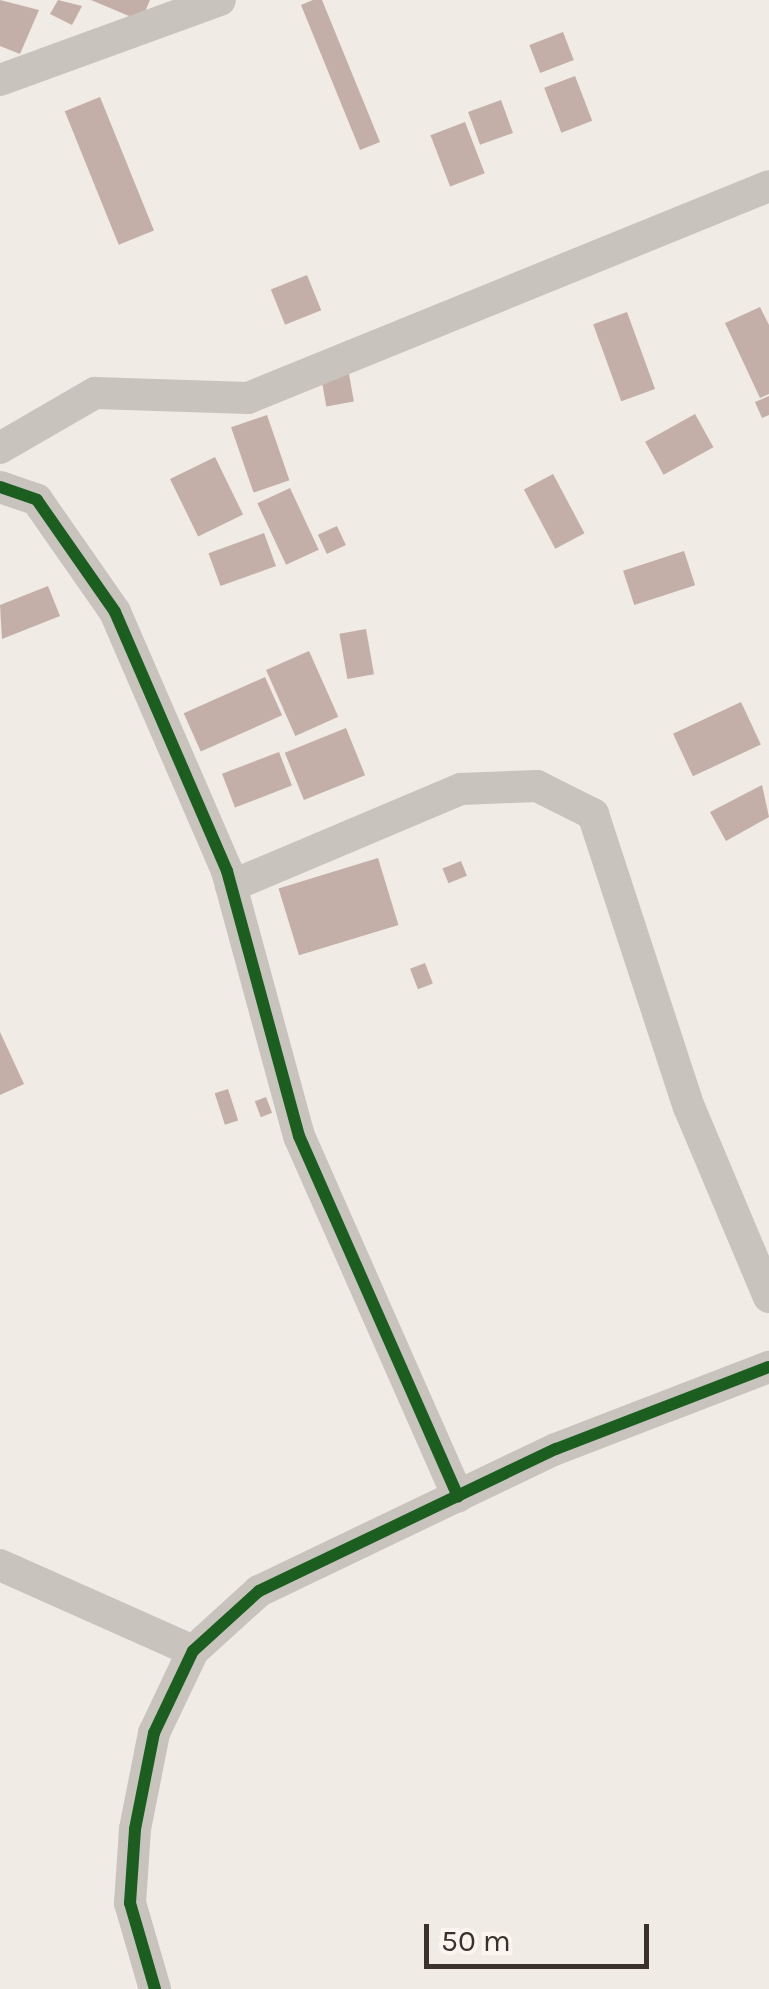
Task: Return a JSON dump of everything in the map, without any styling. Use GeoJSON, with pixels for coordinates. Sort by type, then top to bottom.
{"type":"FeatureCollection","features":[{"type":"Feature","properties":{"kind":"street"},"geometry":{"type":"LineString","coordinates":[[0,80],[220,0]]}},
{"type":"Feature","properties":{"kind":"street"},"geometry":{"type":"LineString","coordinates":[[0,448],[95,393],[248,398],[769,186]]}},
{"type":"Feature","properties":{"kind":"street"},"geometry":{"type":"LineString","coordinates":[[0,486],[37,500],[115,612],[231,886],[299,1136],[458,1496]]}},
{"type":"Feature","properties":{"kind":"street"},"geometry":{"type":"LineString","coordinates":[[231,886],[461,789],[537,786],[594,814],[689,1106],[769,1297]]}},
{"type":"Feature","properties":{"kind":"street"},"geometry":{"type":"LineString","coordinates":[[155,1989],[130,1903],[135,1829],[154,1733],[192,1651],[259,1591],[556,1449],[769,1366]]}},
{"type":"Feature","properties":{"kind":"street"},"geometry":{"type":"LineString","coordinates":[[0,1565],[192,1651]]}},
{"type":"Feature","properties":{"kind":"building"},"geometry":{"type":"Polygon","coordinates":[[[0,0],[39,10],[20,54],[0,46],[0,0]]]}},
{"type":"Feature","properties":{"kind":"building"},"geometry":{"type":"Polygon","coordinates":[[[58,0],[82,6],[72,25],[50,14],[58,0]]]}},
{"type":"Feature","properties":{"kind":"building"},"geometry":{"type":"Polygon","coordinates":[[[91,0],[150,0],[141,21],[91,0]]]}},
{"type":"Feature","properties":{"kind":"building"},"geometry":{"type":"Polygon","coordinates":[[[322,0],[380,142],[360,150],[301,5],[322,0]]]}},
{"type":"Feature","properties":{"kind":"building"},"geometry":{"type":"Polygon","coordinates":[[[563,32],[574,60],[540,73],[529,45],[563,32]]]}},
{"type":"Feature","properties":{"kind":"building"},"geometry":{"type":"Polygon","coordinates":[[[575,76],[592,121],[561,133],[544,88],[575,76]]]}},
{"type":"Feature","properties":{"kind":"building"},"geometry":{"type":"Polygon","coordinates":[[[100,97],[154,231],[119,245],[65,111],[100,97]]]}},
{"type":"Feature","properties":{"kind":"building"},"geometry":{"type":"Polygon","coordinates":[[[501,100],[513,133],[480,145],[468,112],[501,100]]]}},
{"type":"Feature","properties":{"kind":"building"},"geometry":{"type":"Polygon","coordinates":[[[465,122],[485,173],[450,187],[430,135],[465,122]]]}},
{"type":"Feature","properties":{"kind":"building"},"geometry":{"type":"Polygon","coordinates":[[[307,275],[321,310],[285,325],[271,290],[307,275]]]}},
{"type":"Feature","properties":{"kind":"building"},"geometry":{"type":"Polygon","coordinates":[[[760,307],[769,325],[769,394],[760,398],[725,323],[760,307]]]}},
{"type":"Feature","properties":{"kind":"building"},"geometry":{"type":"Polygon","coordinates":[[[627,312],[655,389],[621,401],[593,324],[627,312]]]}},
{"type":"Feature","properties":{"kind":"building"},"geometry":{"type":"Polygon","coordinates":[[[349,374],[354,402],[326,406],[321,379],[349,374]]]}},
{"type":"Feature","properties":{"kind":"building"},"geometry":{"type":"Polygon","coordinates":[[[769,396],[769,415],[762,418],[755,402],[769,396]]]}},
{"type":"Feature","properties":{"kind":"building"},"geometry":{"type":"Polygon","coordinates":[[[695,414],[713,447],[664,475],[645,442],[695,414]]]}},
{"type":"Feature","properties":{"kind":"building"},"geometry":{"type":"Polygon","coordinates":[[[267,415],[289,480],[254,493],[231,427],[267,415]]]}},
{"type":"Feature","properties":{"kind":"building"},"geometry":{"type":"Polygon","coordinates":[[[215,457],[243,515],[198,536],[170,479],[215,457]]]}},
{"type":"Feature","properties":{"kind":"building"},"geometry":{"type":"Polygon","coordinates":[[[553,474],[584,533],[555,549],[524,489],[553,474]]]}},
{"type":"Feature","properties":{"kind":"building"},"geometry":{"type":"Polygon","coordinates":[[[290,488],[319,550],[286,565],[257,503],[290,488]]]}},
{"type":"Feature","properties":{"kind":"building"},"geometry":{"type":"Polygon","coordinates":[[[337,526],[346,545],[327,554],[318,535],[337,526]]]}},
{"type":"Feature","properties":{"kind":"building"},"geometry":{"type":"Polygon","coordinates":[[[264,533],[276,566],[221,586],[209,553],[264,533]]]}},
{"type":"Feature","properties":{"kind":"building"},"geometry":{"type":"Polygon","coordinates":[[[684,551],[695,585],[634,605],[623,571],[684,551]]]}},
{"type":"Feature","properties":{"kind":"building"},"geometry":{"type":"Polygon","coordinates":[[[48,586],[60,616],[2,639],[0,605],[48,586]]]}},
{"type":"Feature","properties":{"kind":"building"},"geometry":{"type":"Polygon","coordinates":[[[366,629],[374,674],[347,679],[339,634],[366,629]]]}},
{"type":"Feature","properties":{"kind":"building"},"geometry":{"type":"Polygon","coordinates":[[[309,651],[338,717],[295,736],[266,670],[309,651]]]}},
{"type":"Feature","properties":{"kind":"building"},"geometry":{"type":"Polygon","coordinates":[[[265,677],[282,715],[201,752],[184,713],[265,677]]]}},
{"type":"Feature","properties":{"kind":"building"},"geometry":{"type":"Polygon","coordinates":[[[741,702],[761,745],[693,776],[673,734],[741,702]]]}},
{"type":"Feature","properties":{"kind":"building"},"geometry":{"type":"Polygon","coordinates":[[[346,728],[365,775],[304,800],[285,753],[346,728]]]}},
{"type":"Feature","properties":{"kind":"building"},"geometry":{"type":"Polygon","coordinates":[[[279,752],[292,786],[235,807],[222,774],[279,752]]]}},
{"type":"Feature","properties":{"kind":"building"},"geometry":{"type":"Polygon","coordinates":[[[762,785],[769,817],[726,841],[710,812],[762,785]]]}},
{"type":"Feature","properties":{"kind":"building"},"geometry":{"type":"Polygon","coordinates":[[[378,858],[398,925],[299,955],[279,888],[378,858]]]}},
{"type":"Feature","properties":{"kind":"building"},"geometry":{"type":"Polygon","coordinates":[[[461,861],[467,876],[448,883],[442,868],[461,861]]]}},
{"type":"Feature","properties":{"kind":"building"},"geometry":{"type":"Polygon","coordinates":[[[425,963],[433,984],[418,989],[410,969],[425,963]]]}},
{"type":"Feature","properties":{"kind":"building"},"geometry":{"type":"Polygon","coordinates":[[[0,1032],[24,1084],[0,1095],[0,1032]]]}},
{"type":"Feature","properties":{"kind":"building"},"geometry":{"type":"Polygon","coordinates":[[[228,1089],[238,1120],[225,1125],[215,1093],[228,1089]]]}},
{"type":"Feature","properties":{"kind":"building"},"geometry":{"type":"Polygon","coordinates":[[[266,1097],[272,1113],[261,1117],[255,1101],[266,1097]]]}},
{"type":"Feature","properties":{"kind":"cycle path"},"geometry":{"type":"LineString","coordinates":[[0,487],[37,500],[115,612],[227,871],[299,1136],[458,1496]]}},
{"type":"Feature","properties":{"kind":"cycle path"},"geometry":{"type":"LineString","coordinates":[[155,1989],[130,1903],[135,1829],[154,1733],[193,1651],[259,1591],[556,1449],[769,1367]]}}]}
